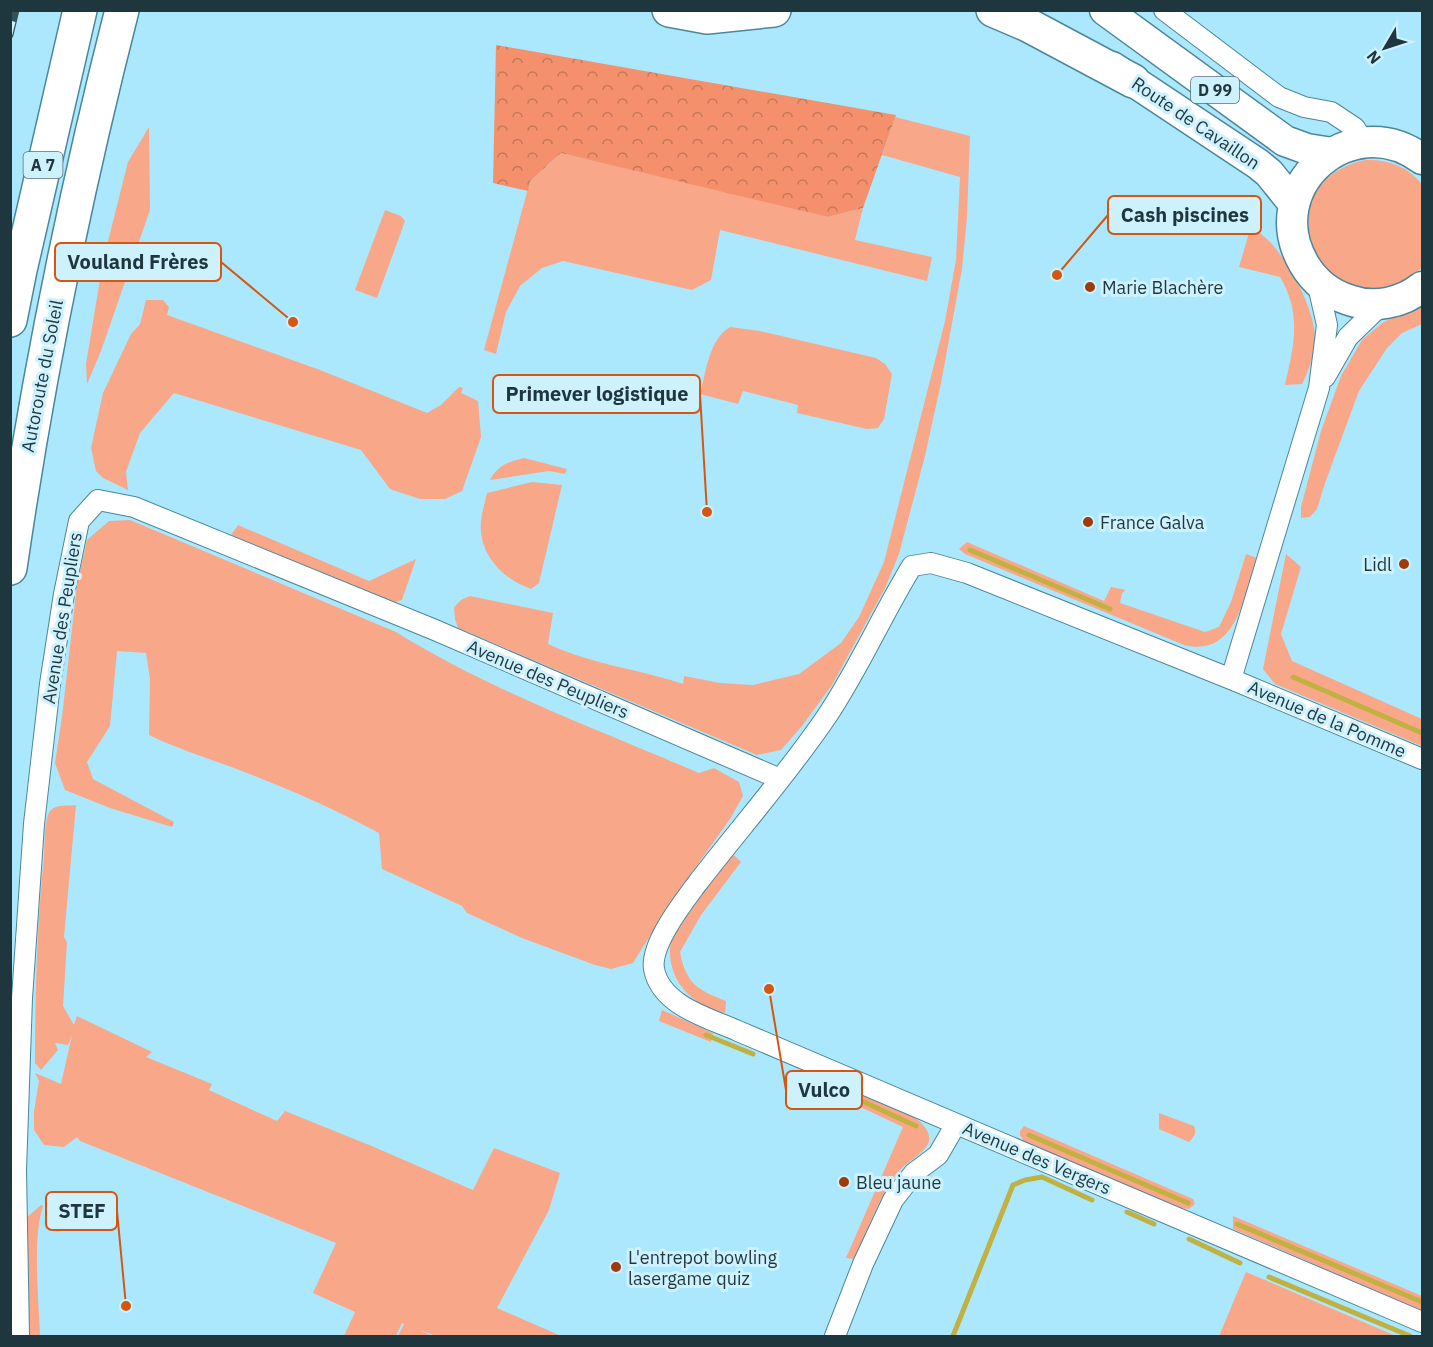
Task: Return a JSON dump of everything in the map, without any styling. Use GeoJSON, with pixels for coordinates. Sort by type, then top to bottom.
{"type":"FeatureCollection","features":[{"type":"Feature","properties":{"kind":"highway","name":"A 7"},"geometry":{"type":"LineString","coordinates":[[10,320],[80,10]]}},
{"type":"Feature","properties":{"kind":"highway","name":"Autoroute du Soleil"},"geometry":{"type":"LineString","coordinates":[[10,568],[24,471],[62,267],[122,10]]}},
{"type":"Feature","properties":{"kind":"highway"},"geometry":{"type":"LineString","coordinates":[[669,10],[707,17],[774,10]]}},
{"type":"Feature","properties":{"kind":"highway"},"geometry":{"type":"LineString","coordinates":[[993,10],[1028,24],[1133,81]]}},
{"type":"Feature","properties":{"kind":"main road","name":"Route de Cavaillon"},"geometry":{"type":"LineString","coordinates":[[1030,10],[1269,172],[1294,204]]}},
{"type":"Feature","properties":{"kind":"main road","name":"Route de Cavaillon"},"geometry":{"type":"LineString","coordinates":[[1105,10],[1285,141],[1307,149],[1332,153]]}},
{"type":"Feature","properties":{"kind":"main road"},"geometry":{"type":"LineString","coordinates":[[1422,159],[1389,144],[1363,142],[1332,153],[1304,180],[1294,204],[1292,223],[1295,242],[1307,270],[1328,290],[1347,300],[1368,304],[1382,303],[1402,299],[1422,287]]}},
{"type":"Feature","properties":{"kind":"street"},"geometry":{"type":"LineString","coordinates":[[1164,10],[1279,97],[1304,107],[1331,112],[1354,128],[1363,142]]}},
{"type":"Feature","properties":{"kind":"street"},"geometry":{"type":"LineString","coordinates":[[1231,679],[1319,388],[1327,325],[1317,281]]}},
{"type":"Feature","properties":{"kind":"street"},"geometry":{"type":"LineString","coordinates":[[1319,388],[1348,337],[1382,303]]}},
{"type":"Feature","properties":{"kind":"street","name":"Avenue des Peupliers"},"geometry":{"type":"LineString","coordinates":[[19,1336],[17,1159],[22,998],[34,824],[50,684],[64,594],[79,521],[98,500],[145,511],[435,630],[780,779]]}},
{"type":"Feature","properties":{"kind":"street","name":"Avenue de la Pomme"},"geometry":{"type":"LineString","coordinates":[[780,779],[826,717],[866,653],[912,566],[931,563],[967,573],[1422,759]]}},
{"type":"Feature","properties":{"kind":"street","name":"Avenue des Vergers"},"geometry":{"type":"LineString","coordinates":[[780,779],[669,921],[656,953],[654,968],[660,982],[677,1003],[1422,1322]]}},
{"type":"Feature","properties":{"kind":"street"},"geometry":{"type":"LineString","coordinates":[[835,1336],[863,1264],[893,1200],[914,1173],[938,1155],[956,1124]]}},
{"type":"Feature","properties":{"kind":"shaded area"},"geometry":{"type":"Polygon","coordinates":[[[895,117],[970,136],[967,217],[962,269],[925,456],[899,554],[885,588],[832,685],[802,726],[781,750],[757,755],[458,628],[454,607],[461,600],[470,596],[553,613],[548,644],[581,657],[683,684],[684,676],[720,683],[753,685],[799,674],[841,643],[859,617],[884,562],[945,321],[956,260],[960,177],[882,155],[895,117]]]}},
{"type":"Feature","properties":{"kind":"shaded area"},"geometry":{"type":"Polygon","coordinates":[[[149,127],[150,210],[101,351],[87,384],[86,364],[103,261],[128,162],[149,127]]]}},
{"type":"Feature","properties":{"kind":"shaded area"},"geometry":{"type":"Polygon","coordinates":[[[561,153],[828,217],[863,208],[855,240],[932,257],[927,281],[720,230],[711,280],[692,290],[563,261],[542,268],[520,286],[506,312],[496,354],[484,350],[530,181],[561,153]]]}},
{"type":"Feature","properties":{"kind":"shaded area"},"geometry":{"type":"Polygon","coordinates":[[[1365,160],[1389,162],[1403,168],[1422,184],[1422,267],[1399,284],[1385,288],[1358,288],[1332,276],[1319,262],[1309,233],[1308,218],[1316,192],[1336,172],[1365,160]]]}},
{"type":"Feature","properties":{"kind":"shaded area"},"geometry":{"type":"Polygon","coordinates":[[[385,210],[401,216],[405,221],[377,298],[355,290],[385,210]]]}},
{"type":"Feature","properties":{"kind":"shaded area"},"geometry":{"type":"Polygon","coordinates":[[[1251,226],[1269,241],[1294,275],[1312,319],[1315,345],[1302,384],[1285,385],[1293,343],[1294,317],[1287,291],[1280,277],[1239,267],[1251,226]]]}},
{"type":"Feature","properties":{"kind":"shaded area"},"geometry":{"type":"Polygon","coordinates":[[[146,300],[163,300],[169,307],[167,315],[320,370],[427,413],[441,405],[459,387],[463,388],[461,393],[478,401],[481,437],[462,491],[445,499],[420,499],[390,489],[361,450],[174,393],[140,433],[126,472],[128,490],[103,478],[96,471],[91,448],[103,393],[131,334],[140,324],[146,300]]]}},
{"type":"Feature","properties":{"kind":"shaded area"},"geometry":{"type":"Polygon","coordinates":[[[1422,303],[1422,324],[1402,333],[1387,348],[1359,391],[1317,509],[1310,517],[1301,518],[1301,507],[1321,431],[1341,376],[1362,340],[1382,323],[1422,303]]]}},
{"type":"Feature","properties":{"kind":"shaded area"},"geometry":{"type":"Polygon","coordinates":[[[730,327],[760,331],[876,358],[885,364],[892,374],[884,419],[878,428],[867,429],[797,413],[798,405],[743,391],[738,404],[700,394],[717,339],[730,327]]]}},
{"type":"Feature","properties":{"kind":"shaded area"},"geometry":{"type":"Polygon","coordinates":[[[524,458],[567,469],[565,474],[549,471],[490,480],[504,465],[524,458]]]}},
{"type":"Feature","properties":{"kind":"shaded area"},"geometry":{"type":"Polygon","coordinates":[[[532,482],[562,485],[539,583],[531,589],[511,579],[494,563],[483,544],[481,521],[487,493],[532,482]]]}},
{"type":"Feature","properties":{"kind":"shaded area"},"geometry":{"type":"Polygon","coordinates":[[[130,520],[396,632],[469,673],[583,725],[699,773],[714,768],[739,782],[743,796],[633,963],[611,969],[522,938],[467,913],[462,906],[382,869],[379,833],[364,825],[285,788],[149,735],[150,679],[146,653],[117,651],[110,726],[87,762],[93,779],[174,822],[172,827],[110,808],[65,790],[55,763],[77,585],[87,540],[109,521],[130,520]]]}},
{"type":"Feature","properties":{"kind":"shaded area"},"geometry":{"type":"Polygon","coordinates":[[[238,525],[369,581],[416,559],[402,600],[395,602],[231,535],[238,525]]]}},
{"type":"Feature","properties":{"kind":"shaded area"},"geometry":{"type":"Polygon","coordinates":[[[967,542],[1104,601],[1111,587],[1126,590],[1122,593],[1120,603],[1205,632],[1219,627],[1231,602],[1246,554],[1257,558],[1236,620],[1227,633],[1216,642],[1202,647],[1184,645],[965,554],[959,549],[967,542]]]}},
{"type":"Feature","properties":{"kind":"shaded area"},"geometry":{"type":"Polygon","coordinates":[[[1286,554],[1301,567],[1281,634],[1292,661],[1422,719],[1422,746],[1275,684],[1263,669],[1286,554]]]}},
{"type":"Feature","properties":{"kind":"shaded area"},"geometry":{"type":"Polygon","coordinates":[[[76,805],[64,937],[67,942],[63,1006],[74,1025],[77,1016],[152,1052],[146,1057],[212,1084],[209,1090],[277,1121],[285,1111],[473,1190],[494,1148],[560,1173],[549,1210],[497,1308],[561,1336],[436,1336],[420,1330],[432,1336],[398,1336],[404,1324],[402,1323],[396,1336],[344,1336],[355,1312],[313,1293],[336,1243],[80,1141],[77,1137],[64,1147],[44,1145],[34,1130],[34,1111],[39,1081],[35,1073],[61,1084],[72,1035],[68,1045],[55,1043],[58,1050],[41,1070],[35,1063],[35,1011],[45,832],[48,815],[52,809],[59,806],[76,805]]]}},
{"type":"Feature","properties":{"kind":"shaded area"},"geometry":{"type":"Polygon","coordinates":[[[730,855],[735,856],[741,862],[701,915],[680,952],[690,979],[701,989],[726,1001],[725,1013],[711,1009],[683,989],[674,973],[670,950],[672,939],[683,916],[730,855]]]}},
{"type":"Feature","properties":{"kind":"shaded area"},"geometry":{"type":"Polygon","coordinates":[[[662,1010],[713,1033],[711,1042],[659,1021],[662,1010]]]}},
{"type":"Feature","properties":{"kind":"shaded area"},"geometry":{"type":"Polygon","coordinates":[[[849,1087],[900,1108],[913,1116],[929,1134],[925,1148],[898,1172],[885,1192],[855,1259],[846,1258],[903,1127],[843,1099],[849,1087]]]}},
{"type":"Feature","properties":{"kind":"shaded area"},"geometry":{"type":"Polygon","coordinates":[[[1159,1113],[1194,1126],[1195,1133],[1189,1142],[1159,1129],[1159,1113]]]}},
{"type":"Feature","properties":{"kind":"shaded area"},"geometry":{"type":"Polygon","coordinates":[[[1024,1126],[1193,1199],[1195,1204],[1189,1209],[1181,1208],[1025,1143],[1020,1135],[1024,1126]]]}},
{"type":"Feature","properties":{"kind":"shaded area"},"geometry":{"type":"Polygon","coordinates":[[[41,1205],[43,1206],[37,1252],[40,1336],[30,1336],[25,1219],[41,1205]]]}},
{"type":"Feature","properties":{"kind":"shaded area"},"geometry":{"type":"Polygon","coordinates":[[[1233,1216],[1422,1296],[1422,1311],[1233,1229],[1233,1216]]]}},
{"type":"Feature","properties":{"kind":"shaded area"},"geometry":{"type":"Polygon","coordinates":[[[1246,1272],[1396,1336],[1219,1336],[1246,1272]]]}},
{"type":"Feature","properties":{"kind":"green space"},"geometry":{"type":"Polygon","coordinates":[[[496,45],[896,115],[863,208],[828,217],[561,153],[530,181],[528,191],[493,183],[496,45]]]}},
{"type":"Feature","properties":{"kind":"waterway"},"geometry":{"type":"LineString","coordinates":[[970,550],[1110,609]]}},
{"type":"Feature","properties":{"kind":"waterway"},"geometry":{"type":"LineString","coordinates":[[1293,677],[1422,733]]}},
{"type":"Feature","properties":{"kind":"waterway"},"geometry":{"type":"LineString","coordinates":[[706,1035],[753,1054]]}},
{"type":"Feature","properties":{"kind":"waterway"},"geometry":{"type":"LineString","coordinates":[[847,1094],[916,1126]]}},
{"type":"Feature","properties":{"kind":"waterway"},"geometry":{"type":"LineString","coordinates":[[1029,1135],[1188,1203]]}},
{"type":"Feature","properties":{"kind":"waterway"},"geometry":{"type":"LineString","coordinates":[[953,1336],[1013,1185],[1042,1177],[1092,1200]]}},
{"type":"Feature","properties":{"kind":"waterway"},"geometry":{"type":"LineString","coordinates":[[1127,1212],[1154,1224]]}},
{"type":"Feature","properties":{"kind":"waterway"},"geometry":{"type":"LineString","coordinates":[[1237,1224],[1422,1302]]}},
{"type":"Feature","properties":{"kind":"waterway"},"geometry":{"type":"LineString","coordinates":[[1189,1239],[1240,1263]]}},
{"type":"Feature","properties":{"kind":"waterway"},"geometry":{"type":"LineString","coordinates":[[1269,1277],[1410,1336]]}},
{"type":"Feature","properties":{"kind":"railway"},"geometry":{"type":"LineString","coordinates":[[10,35],[16,10]]}},
{"type":"Feature","properties":{"kind":"place","name":"Cash piscines"},"geometry":{"type":"Point","coordinates":[1057,275]}},
{"type":"Feature","properties":{"kind":"place","name":"Marie Blachère"},"geometry":{"type":"Point","coordinates":[1090,287]}},
{"type":"Feature","properties":{"kind":"place","name":"Vouland Frères"},"geometry":{"type":"Point","coordinates":[293,322]}},
{"type":"Feature","properties":{"kind":"place","name":"Primever logistique"},"geometry":{"type":"Point","coordinates":[707,512]}},
{"type":"Feature","properties":{"kind":"place","name":"France Galva"},"geometry":{"type":"Point","coordinates":[1088,522]}},
{"type":"Feature","properties":{"kind":"place","name":"Lidl"},"geometry":{"type":"Point","coordinates":[1404,564]}},
{"type":"Feature","properties":{"kind":"place","name":"Vulco"},"geometry":{"type":"Point","coordinates":[769,989]}},
{"type":"Feature","properties":{"kind":"place","name":"Bleu jaune"},"geometry":{"type":"Point","coordinates":[844,1182]}},
{"type":"Feature","properties":{"kind":"place","name":"L'entrepot bowling lasergame quiz"},"geometry":{"type":"Point","coordinates":[616,1267]}},
{"type":"Feature","properties":{"kind":"place","name":"STEF"},"geometry":{"type":"Point","coordinates":[126,1306]}}]}
